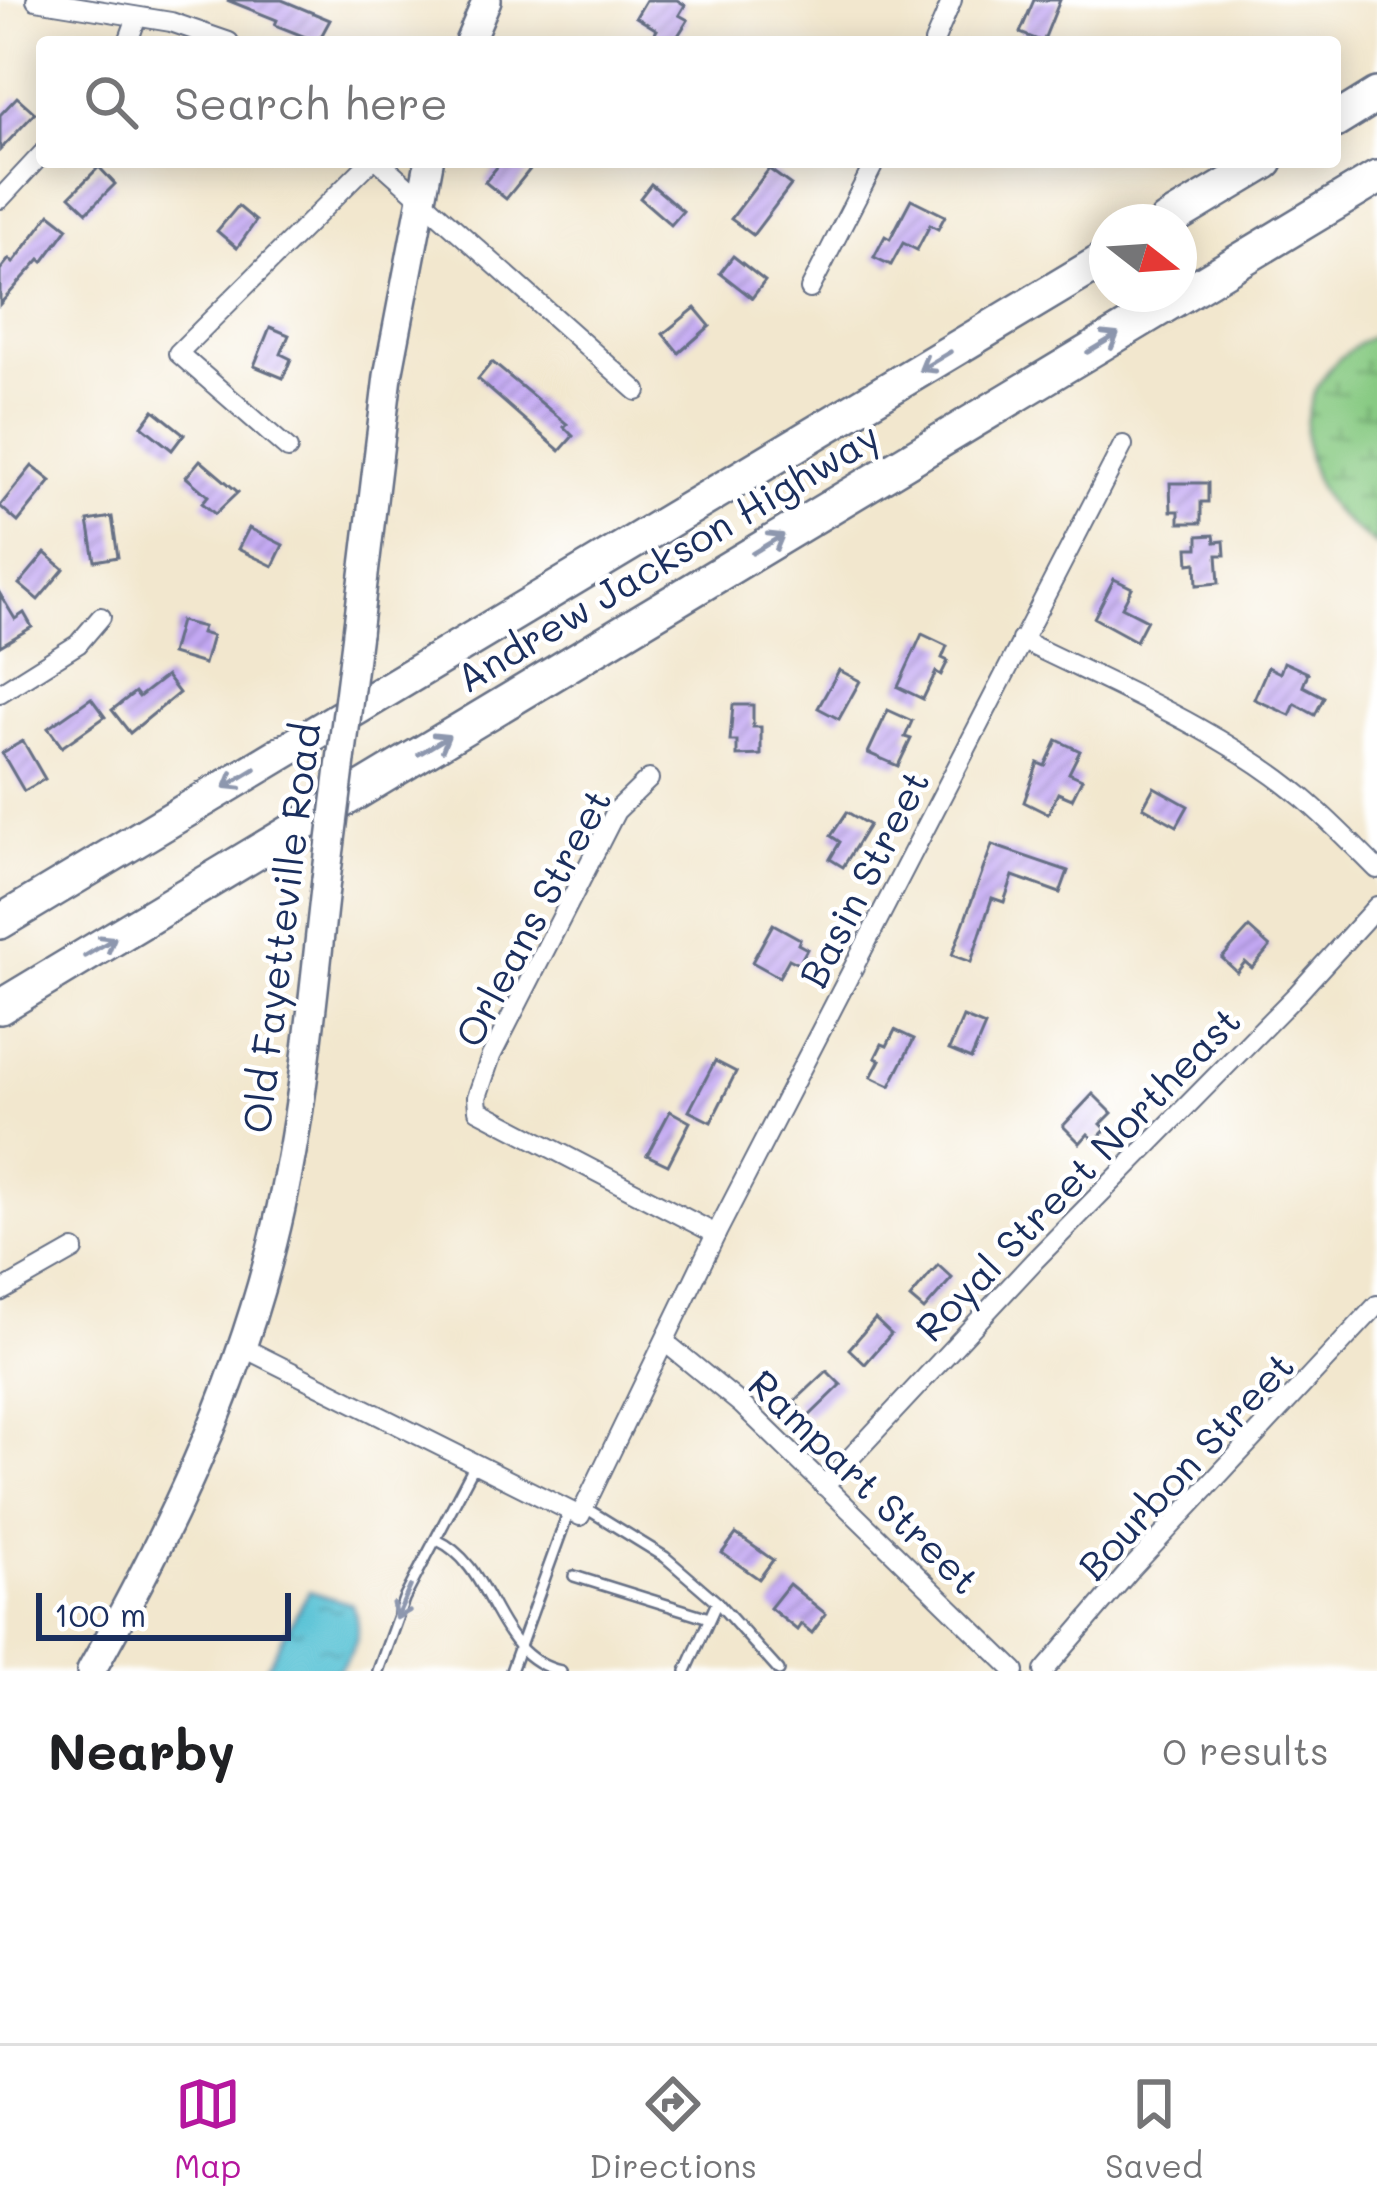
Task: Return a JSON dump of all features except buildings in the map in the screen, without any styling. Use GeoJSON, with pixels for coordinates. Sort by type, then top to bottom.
{"type":"FeatureCollection","features":[{"type":"Feature","properties":{"kind":"highway"},"geometry":{"type":"LineString","coordinates":[[1341,117],[1377,95]]}},
{"type":"Feature","properties":{"kind":"highway"},"geometry":{"type":"LineString","coordinates":[[1196,204],[1256,168]]}},
{"type":"Feature","properties":{"kind":"highway","name":"Andrew Jackson Highway"},"geometry":{"type":"LineString","coordinates":[[0,1007],[1377,178]]}},
{"type":"Feature","properties":{"kind":"highway","name":"Andrew Jackson Highway"},"geometry":{"type":"LineString","coordinates":[[0,922],[1089,269]]}},
{"type":"Feature","properties":{"kind":"street"},"geometry":{"type":"LineString","coordinates":[[36,0],[171,22],[212,36]]}},
{"type":"Feature","properties":{"kind":"street"},"geometry":{"type":"LineString","coordinates":[[472,36],[487,0]]}},
{"type":"Feature","properties":{"kind":"street"},"geometry":{"type":"LineString","coordinates":[[937,36],[952,0]]}},
{"type":"Feature","properties":{"kind":"street"},"geometry":{"type":"LineString","coordinates":[[130,36],[137,17]]}},
{"type":"Feature","properties":{"kind":"street"},"geometry":{"type":"LineString","coordinates":[[0,199],[36,160]]}},
{"type":"Feature","properties":{"kind":"street"},"geometry":{"type":"LineString","coordinates":[[288,449],[178,353],[364,168]]}},
{"type":"Feature","properties":{"kind":"street"},"geometry":{"type":"LineString","coordinates":[[387,168],[638,391]]}},
{"type":"Feature","properties":{"kind":"street","name":"Old Fayetteville Road"},"geometry":{"type":"LineString","coordinates":[[91,1671],[175,1513],[240,1346],[273,1245],[302,1089],[388,376],[428,168]]}},
{"type":"Feature","properties":{"kind":"street"},"geometry":{"type":"LineString","coordinates":[[810,289],[872,168]]}},
{"type":"Feature","properties":{"kind":"street","name":"Basin Street"},"geometry":{"type":"LineString","coordinates":[[578,1511],[1123,446]]}},
{"type":"Feature","properties":{"kind":"street"},"geometry":{"type":"LineString","coordinates":[[0,693],[78,644],[101,617]]}},
{"type":"Feature","properties":{"kind":"street"},"geometry":{"type":"LineString","coordinates":[[1022,640],[1173,715],[1261,767],[1303,798],[1377,868]]}},
{"type":"Feature","properties":{"kind":"street","name":"Orleans Street"},"geometry":{"type":"LineString","coordinates":[[649,779],[616,812],[491,1056],[477,1097],[478,1110],[716,1234]]}},
{"type":"Feature","properties":{"kind":"street","name":"Royal Street Northeast"},"geometry":{"type":"LineString","coordinates":[[824,1486],[1377,906]]}},
{"type":"Feature","properties":{"kind":"street"},"geometry":{"type":"LineString","coordinates":[[0,1292],[74,1250]]}},
{"type":"Feature","properties":{"kind":"street","name":"Bourbon Street"},"geometry":{"type":"LineString","coordinates":[[1044,1671],[1132,1568],[1377,1306]]}},
{"type":"Feature","properties":{"kind":"street","name":"Rampart Street"},"geometry":{"type":"LineString","coordinates":[[665,1342],[742,1405],[1016,1671]]}},
{"type":"Feature","properties":{"kind":"street"},"geometry":{"type":"LineString","coordinates":[[240,1346],[578,1511]]}},
{"type":"Feature","properties":{"kind":"lane"},"geometry":{"type":"LineString","coordinates":[[378,1671],[404,1599],[476,1464]]}},
{"type":"Feature","properties":{"kind":"lane"},"geometry":{"type":"LineString","coordinates":[[511,1671],[544,1574],[578,1511],[665,1557],[717,1602],[779,1671]]}},
{"type":"Feature","properties":{"kind":"lane"},"geometry":{"type":"LineString","coordinates":[[436,1540],[453,1547],[487,1591],[493,1612],[521,1650],[540,1666],[561,1671]]}},
{"type":"Feature","properties":{"kind":"lane"},"geometry":{"type":"LineString","coordinates":[[574,1576],[709,1618]]}},
{"type":"Feature","properties":{"kind":"lane"},"geometry":{"type":"LineString","coordinates":[[686,1671],[717,1602]]}},
{"type":"Feature","properties":{"kind":"green space"},"geometry":{"type":"Polygon","coordinates":[[[1377,334],[1377,546],[1328,503],[1315,478],[1306,429],[1310,405],[1333,364],[1377,334]]]}},
{"type":"Feature","properties":{"kind":"water"},"geometry":{"type":"Polygon","coordinates":[[[309,1591],[352,1604],[358,1631],[350,1655],[338,1671],[264,1671],[309,1591]]]}}]}
